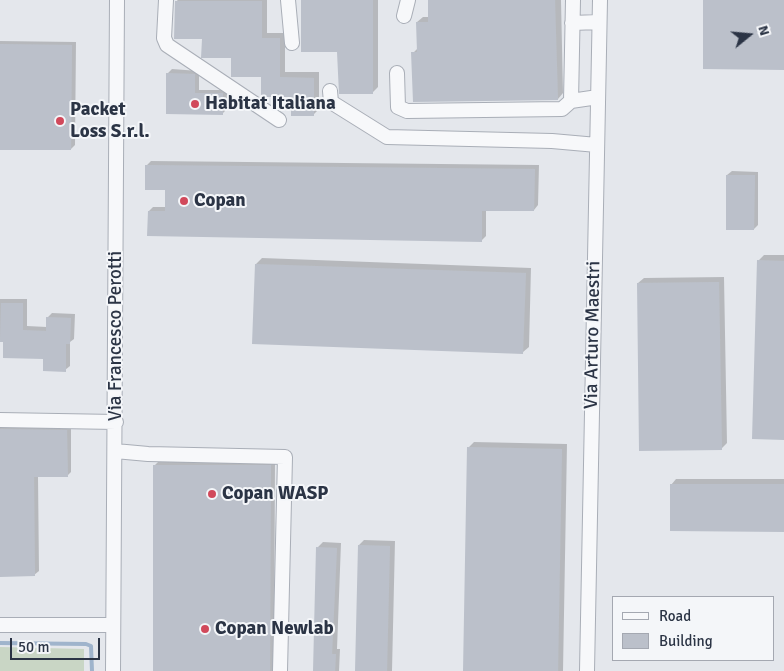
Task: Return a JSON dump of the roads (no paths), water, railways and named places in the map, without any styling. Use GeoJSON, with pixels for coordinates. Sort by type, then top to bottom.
{"type":"FeatureCollection","features":[{"type":"Feature","properties":{"kind":"street","name":"Via Francesco Perotti"},"geometry":{"type":"LineString","coordinates":[[113,671],[116,422],[117,0]]}},
{"type":"Feature","properties":{"kind":"street"},"geometry":{"type":"LineString","coordinates":[[166,0],[164,38],[167,45],[279,120]]}},
{"type":"Feature","properties":{"kind":"street"},"geometry":{"type":"LineString","coordinates":[[288,0],[292,43]]}},
{"type":"Feature","properties":{"kind":"street"},"geometry":{"type":"LineString","coordinates":[[404,16],[408,0]]}},
{"type":"Feature","properties":{"kind":"street"},"geometry":{"type":"LineString","coordinates":[[571,101],[573,0]]}},
{"type":"Feature","properties":{"kind":"street","name":"Via Arturo Maestri"},"geometry":{"type":"LineString","coordinates":[[587,671],[600,0]]}},
{"type":"Feature","properties":{"kind":"street"},"geometry":{"type":"LineString","coordinates":[[572,23],[600,22]]}},
{"type":"Feature","properties":{"kind":"street"},"geometry":{"type":"LineString","coordinates":[[397,73],[398,108],[408,111],[562,109],[571,101],[598,97]]}},
{"type":"Feature","properties":{"kind":"street"},"geometry":{"type":"LineString","coordinates":[[330,91],[331,102],[387,137],[552,141],[597,145]]}},
{"type":"Feature","properties":{"kind":"street"},"geometry":{"type":"LineString","coordinates":[[0,420],[116,422]]}},
{"type":"Feature","properties":{"kind":"street"},"geometry":{"type":"LineString","coordinates":[[115,451],[148,454],[285,457],[280,671]]}},
{"type":"Feature","properties":{"kind":"street"},"geometry":{"type":"LineString","coordinates":[[0,625],[113,625]]}},
{"type":"Feature","properties":{"kind":"waterway"},"geometry":{"type":"LineString","coordinates":[[0,643],[86,644],[91,646],[92,671]]}},
{"type":"Feature","properties":{"kind":"place","name":"Habitat Italiana"},"geometry":{"type":"Point","coordinates":[195,104]}},
{"type":"Feature","properties":{"kind":"place","name":"Packet Loss S.r.l."},"geometry":{"type":"Point","coordinates":[60,121]}},
{"type":"Feature","properties":{"kind":"place","name":"Copan"},"geometry":{"type":"Point","coordinates":[184,201]}},
{"type":"Feature","properties":{"kind":"place","name":"Copan WASP"},"geometry":{"type":"Point","coordinates":[212,494]}},
{"type":"Feature","properties":{"kind":"place","name":"Copan Newlab"},"geometry":{"type":"Point","coordinates":[205,629]}}]}
